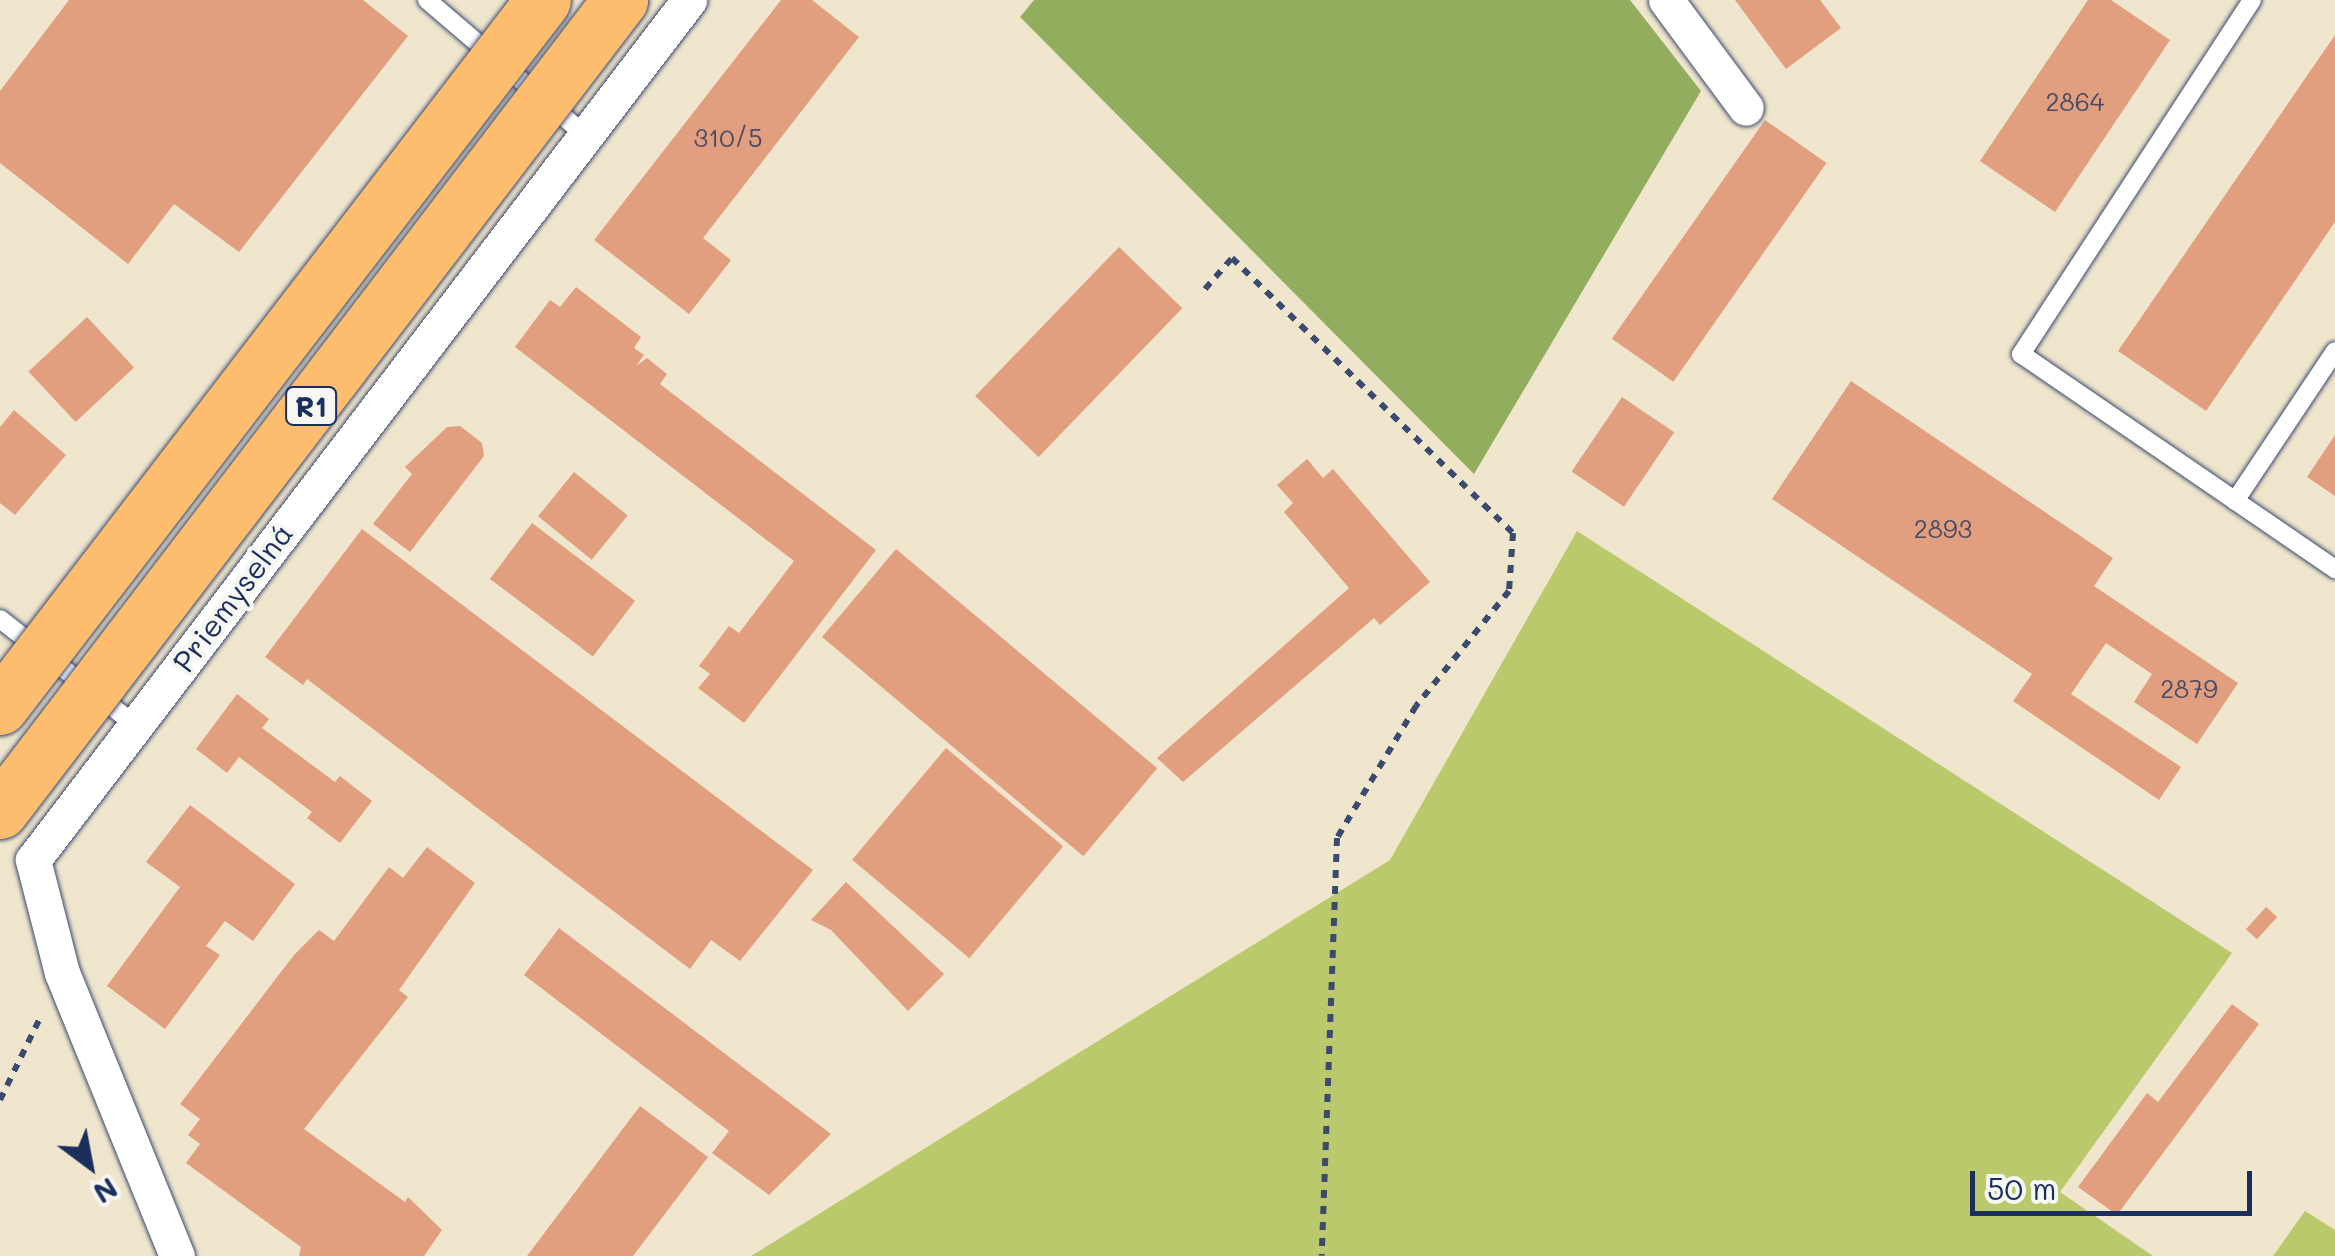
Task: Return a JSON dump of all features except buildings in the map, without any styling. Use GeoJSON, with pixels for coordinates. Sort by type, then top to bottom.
{"type":"FeatureCollection","features":[{"type":"Feature","properties":{"kind":"highway","name":"R1"},"geometry":{"type":"LineString","coordinates":[[0,707],[543,0]]}},
{"type":"Feature","properties":{"kind":"highway","name":"R1"},"geometry":{"type":"LineString","coordinates":[[0,811],[620,0]]}},
{"type":"Feature","properties":{"kind":"street","name":"Priemyselná"},"geometry":{"type":"LineString","coordinates":[[177,1256],[62,973],[34,860],[688,0]]}},
{"type":"Feature","properties":{"kind":"street"},"geometry":{"type":"LineString","coordinates":[[1666,0],[1746,108]]}},
{"type":"Feature","properties":{"kind":"lane"},"geometry":{"type":"LineString","coordinates":[[427,0],[586,136]]}},
{"type":"Feature","properties":{"kind":"lane"},"geometry":{"type":"LineString","coordinates":[[2252,0],[2021,354],[2335,569]]}},
{"type":"Feature","properties":{"kind":"lane"},"geometry":{"type":"LineString","coordinates":[[2235,500],[2335,350]]}},
{"type":"Feature","properties":{"kind":"lane"},"geometry":{"type":"LineString","coordinates":[[0,619],[135,725]]}},
{"type":"Feature","properties":{"kind":"path"},"geometry":{"type":"LineString","coordinates":[[1205,289],[1232,258],[1513,532],[1509,591],[1416,706],[1337,838],[1322,1256]]}},
{"type":"Feature","properties":{"kind":"path"},"geometry":{"type":"LineString","coordinates":[[0,1100],[62,973]]}},
{"type":"Feature","properties":{"kind":"green space"},"geometry":{"type":"Polygon","coordinates":[[[1034,0],[1630,0],[1701,91],[1474,474],[1020,17],[1034,0]]]}},
{"type":"Feature","properties":{"kind":"green space"},"geometry":{"type":"Polygon","coordinates":[[[1577,531],[2232,953],[2060,1192],[2153,1256],[751,1256],[1390,860],[1577,531]]]}},
{"type":"Feature","properties":{"kind":"green space"},"geometry":{"type":"Polygon","coordinates":[[[2305,1211],[2335,1230],[2335,1256],[2273,1256],[2305,1211]]]}}]}
